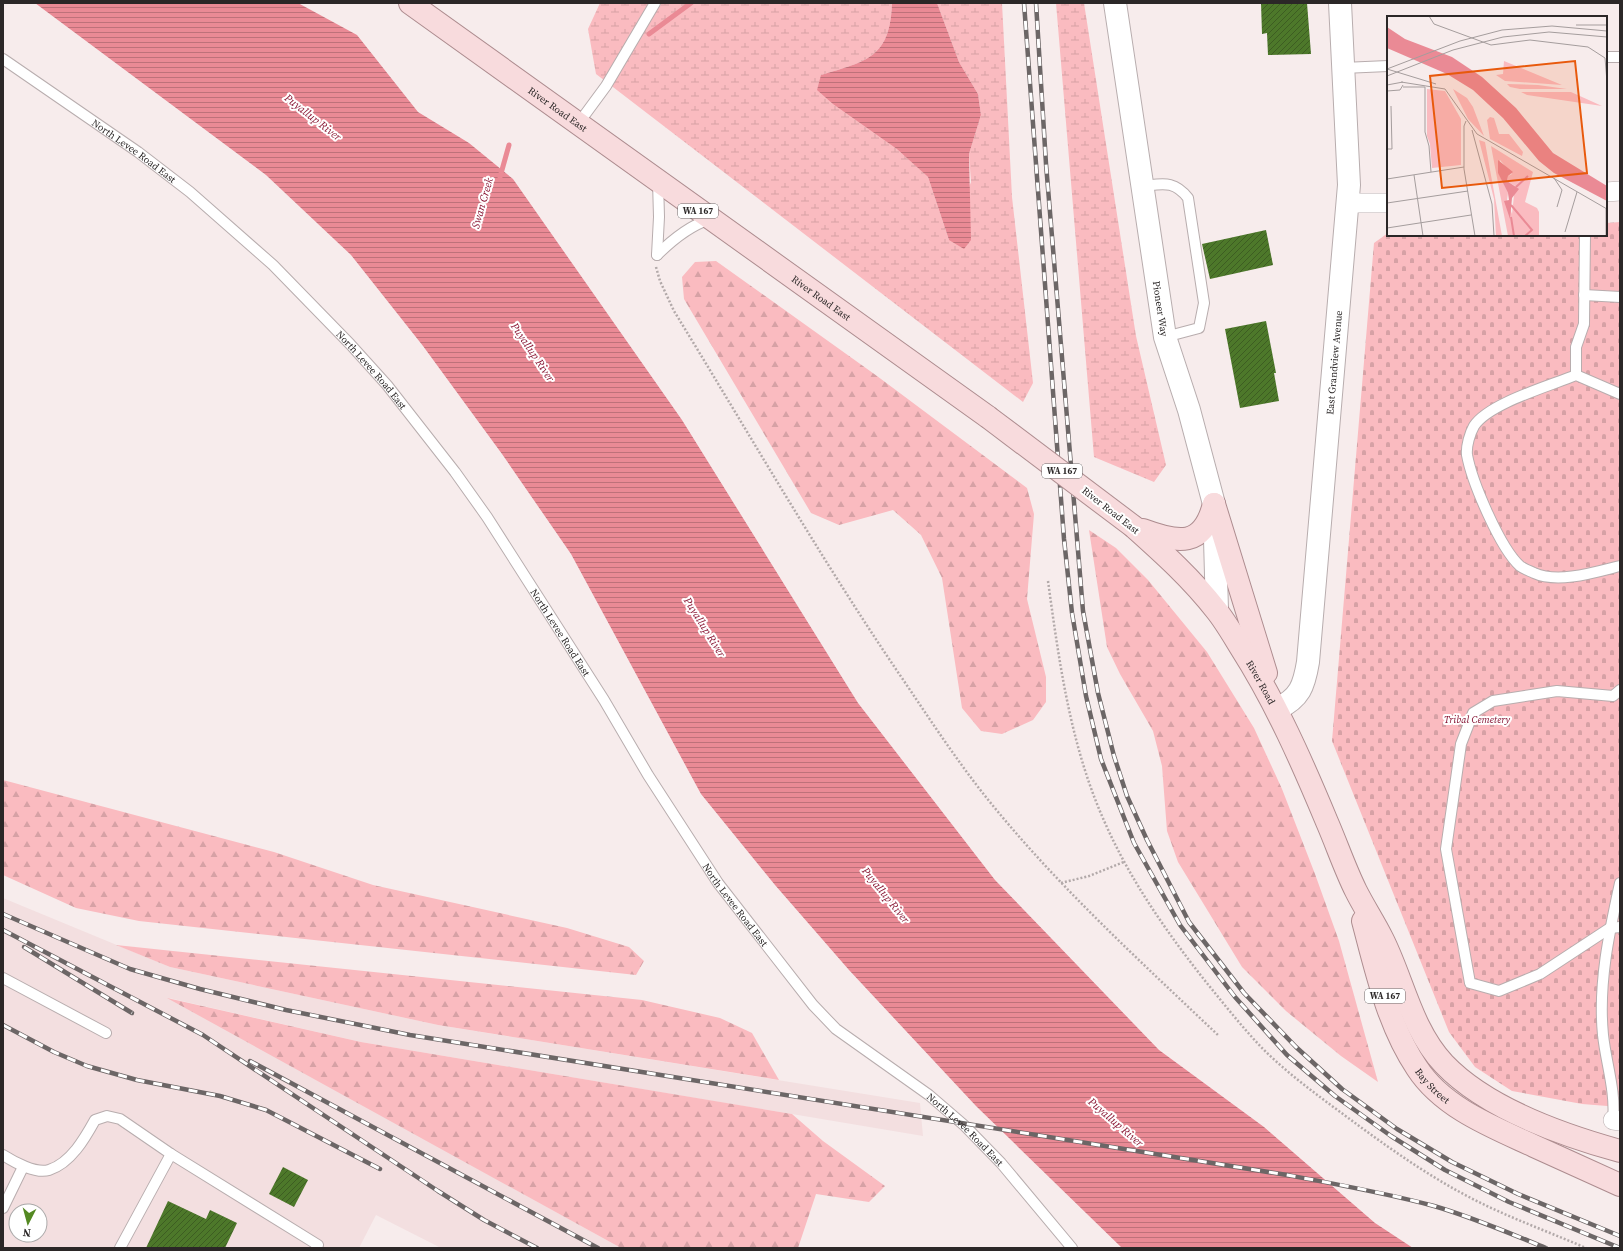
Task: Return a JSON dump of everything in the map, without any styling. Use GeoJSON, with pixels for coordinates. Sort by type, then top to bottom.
{"type":"FeatureCollection","features":[{"type":"Feature","properties":{"kind":"main road","name":"River Road East"},"geometry":{"type":"LineString","coordinates":[[410,3],[988,417],[1134,527],[1168,557],[1217,610]]}},
{"type":"Feature","properties":{"kind":"main road"},"geometry":{"type":"LineString","coordinates":[[1214,504],[1277,709]]}},
{"type":"Feature","properties":{"kind":"main road"},"geometry":{"type":"LineString","coordinates":[[1134,527],[1164,538],[1180,540],[1192,538],[1201,532],[1208,524],[1214,504]]}},
{"type":"Feature","properties":{"kind":"main road","name":"River Road"},"geometry":{"type":"LineString","coordinates":[[1217,610],[1258,674],[1277,709],[1300,758]]}},
{"type":"Feature","properties":{"kind":"main road","name":"Bay Street"},"geometry":{"type":"LineString","coordinates":[[1300,758],[1355,890],[1383,939],[1425,1039],[1445,1066],[1473,1089],[1512,1111],[1571,1135],[1620,1151]]}},
{"type":"Feature","properties":{"kind":"main road","name":"Bay Street"},"geometry":{"type":"LineString","coordinates":[[1355,890],[1375,968],[1396,1029],[1407,1052],[1426,1080],[1450,1101],[1488,1124],[1620,1185]]}},
{"type":"Feature","properties":{"kind":"street","name":"Pioneer Way"},"geometry":{"type":"LineString","coordinates":[[1115,3],[1165,337],[1189,410],[1214,504],[1217,610]]}},
{"type":"Feature","properties":{"kind":"street","name":"East Grandview Avenue"},"geometry":{"type":"LineString","coordinates":[[1277,709],[1289,703],[1301,691],[1308,662],[1348,203],[1347,134],[1340,3]]}},
{"type":"Feature","properties":{"kind":"street"},"geometry":{"type":"LineString","coordinates":[[1607,192],[1620,191]]}},
{"type":"Feature","properties":{"kind":"street"},"geometry":{"type":"LineString","coordinates":[[1348,203],[1387,203]]}},
{"type":"Feature","properties":{"kind":"lane"},"geometry":{"type":"LineString","coordinates":[[578,124],[606,86],[655,3]]}},
{"type":"Feature","properties":{"kind":"lane"},"geometry":{"type":"LineString","coordinates":[[1607,57],[1620,56]]}},
{"type":"Feature","properties":{"kind":"lane","name":"North Levee Road East"},"geometry":{"type":"LineString","coordinates":[[3,59],[138,152],[190,192],[273,265],[350,344],[417,422],[464,485],[604,700],[648,775],[718,883],[813,1005],[836,1029],[929,1095],[965,1126],[1001,1163],[1072,1248]]}},
{"type":"Feature","properties":{"kind":"lane"},"geometry":{"type":"LineString","coordinates":[[1343,68],[1387,66]]}},
{"type":"Feature","properties":{"kind":"lane"},"geometry":{"type":"LineString","coordinates":[[657,255],[659,217],[658,181]]}},
{"type":"Feature","properties":{"kind":"lane"},"geometry":{"type":"LineString","coordinates":[[1142,186],[1171,184],[1181,189],[1188,198],[1204,303],[1199,328],[1165,337]]}},
{"type":"Feature","properties":{"kind":"lane"},"geometry":{"type":"LineString","coordinates":[[657,255],[680,234],[695,224],[710,219]]}},
{"type":"Feature","properties":{"kind":"lane"},"geometry":{"type":"LineString","coordinates":[[1576,375],[1576,347],[1584,324],[1585,236]]}},
{"type":"Feature","properties":{"kind":"lane"},"geometry":{"type":"LineString","coordinates":[[1584,295],[1620,297]]}},
{"type":"Feature","properties":{"kind":"lane"},"geometry":{"type":"LineString","coordinates":[[1620,394],[1576,375],[1501,405],[1489,412],[1474,426],[1468,443],[1467,454],[1483,504],[1502,540],[1520,566],[1535,574],[1555,577],[1581,576],[1620,566]]}},
{"type":"Feature","properties":{"kind":"lane"},"geometry":{"type":"LineString","coordinates":[[1615,927],[1540,974],[1499,990],[1470,982],[1446,849],[1461,744],[1473,713],[1493,701],[1557,691],[1613,696],[1620,690]]}},
{"type":"Feature","properties":{"kind":"lane"},"geometry":{"type":"LineString","coordinates":[[1617,1121],[1603,1034],[1603,972],[1615,927],[1620,883]]}},
{"type":"Feature","properties":{"kind":"lane"},"geometry":{"type":"LineString","coordinates":[[3,978],[106,1033]]}},
{"type":"Feature","properties":{"kind":"lane"},"geometry":{"type":"LineString","coordinates":[[3,1155],[23,1167],[49,1170],[65,1160],[84,1139],[95,1120],[107,1116],[120,1119],[171,1154],[318,1245],[316,1248]]}},
{"type":"Feature","properties":{"kind":"lane"},"geometry":{"type":"LineString","coordinates":[[120,1248],[171,1154]]}},
{"type":"Feature","properties":{"kind":"lane"},"geometry":{"type":"LineString","coordinates":[[3,1208],[23,1167]]}},
{"type":"Feature","properties":{"kind":"path"},"geometry":{"type":"LineString","coordinates":[[657,255],[657,270],[660,282],[674,311],[856,610],[957,758],[994,806],[1061,883],[1219,1036]]}},
{"type":"Feature","properties":{"kind":"path"},"geometry":{"type":"LineString","coordinates":[[1048,581],[1057,652],[1070,716],[1084,766],[1101,816],[1132,879],[1170,936],[1231,1012],[1263,1048],[1306,1087],[1389,1148],[1470,1198],[1586,1248]]}},
{"type":"Feature","properties":{"kind":"path"},"geometry":{"type":"LineString","coordinates":[[1061,883],[1089,876],[1124,862]]}},
{"type":"Feature","properties":{"kind":"shaded area"},"geometry":{"type":"Polygon","coordinates":[[[3,898],[170,967],[438,1025],[920,1103],[923,1136],[361,1042],[169,998],[621,1248],[441,1248],[376,1215],[359,1248],[3,1248],[3,898]]]}},
{"type":"Feature","properties":{"kind":"green space"},"geometry":{"type":"Polygon","coordinates":[[[600,3],[892,3],[887,35],[881,46],[863,61],[821,75],[928,177],[949,240],[971,182],[969,154],[981,115],[978,94],[959,62],[937,3],[1002,3],[1012,197],[1033,383],[1023,402],[596,74],[588,29],[600,3]]]}},
{"type":"Feature","properties":{"kind":"green space"},"geometry":{"type":"Polygon","coordinates":[[[1056,3],[1084,3],[1136,336],[1166,465],[1154,482],[1094,457],[1056,3]]]}},
{"type":"Feature","properties":{"kind":"green space","name":"Tribal Cemetery"},"geometry":{"type":"Polygon","coordinates":[[[1620,222],[1620,1107],[1582,1104],[1512,1091],[1475,1067],[1449,1032],[1332,741],[1374,243],[1387,234],[1387,236],[1607,236],[1607,223],[1620,222]]]}},
{"type":"Feature","properties":{"kind":"green space"},"geometry":{"type":"Polygon","coordinates":[[[716,261],[877,376],[1027,488],[1034,514],[1027,599],[1046,677],[1046,702],[1033,720],[1002,734],[981,731],[962,708],[942,578],[921,535],[893,510],[839,525],[811,513],[684,299],[682,277],[695,262],[716,261]]]}},
{"type":"Feature","properties":{"kind":"green space"},"geometry":{"type":"Polygon","coordinates":[[[1089,530],[1116,548],[1148,580],[1207,652],[1254,728],[1282,789],[1339,941],[1378,1082],[1341,1056],[1286,1011],[1242,967],[1178,862],[1167,831],[1162,766],[1153,731],[1120,674],[1107,647],[1089,530]]]}},
{"type":"Feature","properties":{"kind":"green space"},"geometry":{"type":"Polygon","coordinates":[[[3,780],[274,852],[373,885],[567,928],[629,947],[644,961],[636,975],[139,921],[76,908],[3,875],[3,780]]]}},
{"type":"Feature","properties":{"kind":"green space"},"geometry":{"type":"Polygon","coordinates":[[[116,945],[642,1000],[720,1018],[752,1033],[779,1080],[438,1025],[170,967],[116,945]]]}},
{"type":"Feature","properties":{"kind":"green space"},"geometry":{"type":"Polygon","coordinates":[[[167,998],[361,1042],[792,1114],[823,1141],[885,1186],[869,1202],[816,1194],[798,1248],[621,1248],[167,998]]]}},
{"type":"Feature","properties":{"kind":"water","name":"Puyallup River"},"geometry":{"type":"Polygon","coordinates":[[[35,3],[298,3],[357,35],[418,112],[469,143],[513,179],[682,420],[858,703],[995,880],[1159,1050],[1264,1127],[1375,1223],[1413,1248],[1122,1248],[976,1106],[849,970],[775,885],[701,794],[571,554],[502,454],[423,346],[351,255],[266,175],[35,3]]]}},
{"type":"Feature","properties":{"kind":"water"},"geometry":{"type":"Polygon","coordinates":[[[892,3],[937,3],[959,62],[978,94],[981,115],[969,154],[971,240],[964,249],[949,240],[928,177],[897,149],[833,104],[817,90],[821,75],[863,61],[881,46],[887,35],[892,3]]]}},
{"type":"Feature","properties":{"kind":"building"},"geometry":{"type":"Polygon","coordinates":[[[1261,3],[1307,3],[1311,54],[1268,55],[1267,33],[1262,34],[1261,3]]]}},
{"type":"Feature","properties":{"kind":"building"},"geometry":{"type":"Polygon","coordinates":[[[1266,230],[1273,265],[1210,279],[1202,244],[1266,230]]]}},
{"type":"Feature","properties":{"kind":"building"},"geometry":{"type":"Polygon","coordinates":[[[1266,321],[1276,373],[1274,373],[1279,401],[1240,408],[1225,329],[1266,321]]]}},
{"type":"Feature","properties":{"kind":"building"},"geometry":{"type":"Polygon","coordinates":[[[283,1167],[308,1180],[294,1207],[269,1194],[283,1167]]]}},
{"type":"Feature","properties":{"kind":"building"},"geometry":{"type":"Polygon","coordinates":[[[168,1201],[206,1219],[210,1210],[237,1223],[225,1248],[146,1248],[168,1201]]]}},
{"type":"Feature","properties":{"kind":"waterway","name":"Swan Creek"},"geometry":{"type":"LineString","coordinates":[[649,34],[691,3]]}},
{"type":"Feature","properties":{"kind":"waterway","name":"Swan Creek"},"geometry":{"type":"LineString","coordinates":[[500,177],[509,145]]}},
{"type":"Feature","properties":{"kind":"railway"},"geometry":{"type":"LineString","coordinates":[[1024,3],[1064,539],[1072,613],[1086,696],[1101,759],[1134,843],[1180,925],[1235,997],[1287,1055],[1335,1096],[1391,1136],[1445,1170],[1509,1202],[1620,1248]]}},
{"type":"Feature","properties":{"kind":"railway"},"geometry":{"type":"LineString","coordinates":[[1036,3],[1046,164],[1083,611],[1098,693],[1114,756],[1127,796],[1147,840],[1189,922],[1244,993],[1296,1047],[1342,1089],[1397,1129],[1452,1162],[1518,1194],[1620,1236]]}},
{"type":"Feature","properties":{"kind":"railway"},"geometry":{"type":"LineString","coordinates":[[3,914],[130,969],[200,989],[286,1010],[410,1035],[1287,1175],[1379,1193],[1434,1206],[1476,1220],[1546,1248]]}},
{"type":"Feature","properties":{"kind":"railway"},"geometry":{"type":"LineString","coordinates":[[3,930],[203,1035],[438,1191],[484,1220],[537,1248]]}},
{"type":"Feature","properties":{"kind":"railway"},"geometry":{"type":"LineString","coordinates":[[24,947],[132,1013]]}},
{"type":"Feature","properties":{"kind":"railway"},"geometry":{"type":"LineString","coordinates":[[3,1025],[54,1052],[87,1066],[137,1080],[220,1096],[266,1110],[380,1169]]}},
{"type":"Feature","properties":{"kind":"railway"},"geometry":{"type":"LineString","coordinates":[[250,1061],[598,1248]]}}]}
